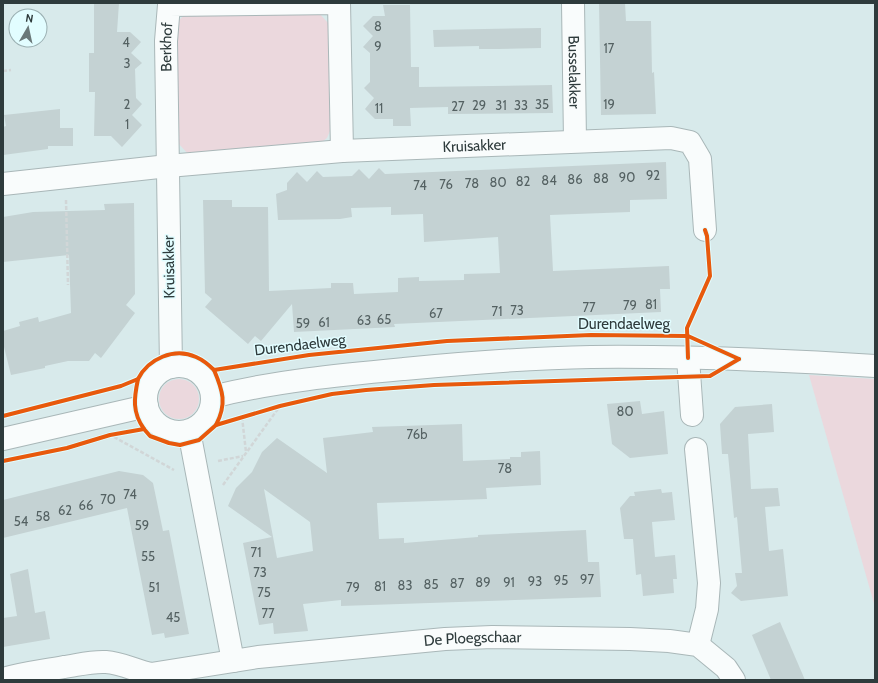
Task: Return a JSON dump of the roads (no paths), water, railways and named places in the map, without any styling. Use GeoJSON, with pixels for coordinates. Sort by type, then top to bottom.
{"type":"FeatureCollection","features":[{"type":"Feature","properties":{"kind":"street","name":"Berkhof"},"geometry":{"type":"LineString","coordinates":[[168,166],[166,41],[168,4],[339,3],[342,151]]}},
{"type":"Feature","properties":{"kind":"street","name":"Busselakker"},"geometry":{"type":"LineString","coordinates":[[573,3],[575,141]]}},
{"type":"Feature","properties":{"kind":"street","name":"Kruisakker"},"geometry":{"type":"LineString","coordinates":[[3,184],[168,166],[342,151],[671,138],[690,142],[700,159],[705,230]]}},
{"type":"Feature","properties":{"kind":"street","name":"Kruisakker"},"geometry":{"type":"LineString","coordinates":[[168,166],[171,367]]}},
{"type":"Feature","properties":{"kind":"street"},"geometry":{"type":"LineString","coordinates":[[212,396],[248,388],[332,376],[470,362],[590,357],[786,361],[875,366]]}},
{"type":"Feature","properties":{"kind":"street"},"geometry":{"type":"LineString","coordinates":[[688,358],[692,416]]}},
{"type":"Feature","properties":{"kind":"street"},"geometry":{"type":"LineString","coordinates":[[187,366],[202,375],[208,382],[212,396],[210,412],[204,421],[189,431],[177,432],[159,426],[149,414],[146,396],[152,379],[159,372],[171,367],[187,366]]}},
{"type":"Feature","properties":{"kind":"street"},"geometry":{"type":"LineString","coordinates":[[3,439],[147,406]]}},
{"type":"Feature","properties":{"kind":"street"},"geometry":{"type":"LineString","coordinates":[[189,431],[233,661]]}},
{"type":"Feature","properties":{"kind":"street"},"geometry":{"type":"LineString","coordinates":[[696,449],[709,583],[707,609],[698,645],[726,668],[734,680]]}},
{"type":"Feature","properties":{"kind":"street","name":"De Ploegschaar"},"geometry":{"type":"LineString","coordinates":[[3,679],[17,675],[91,662],[119,664],[139,672],[151,674],[258,656],[474,637],[630,639],[669,641],[698,645]]}}]}
